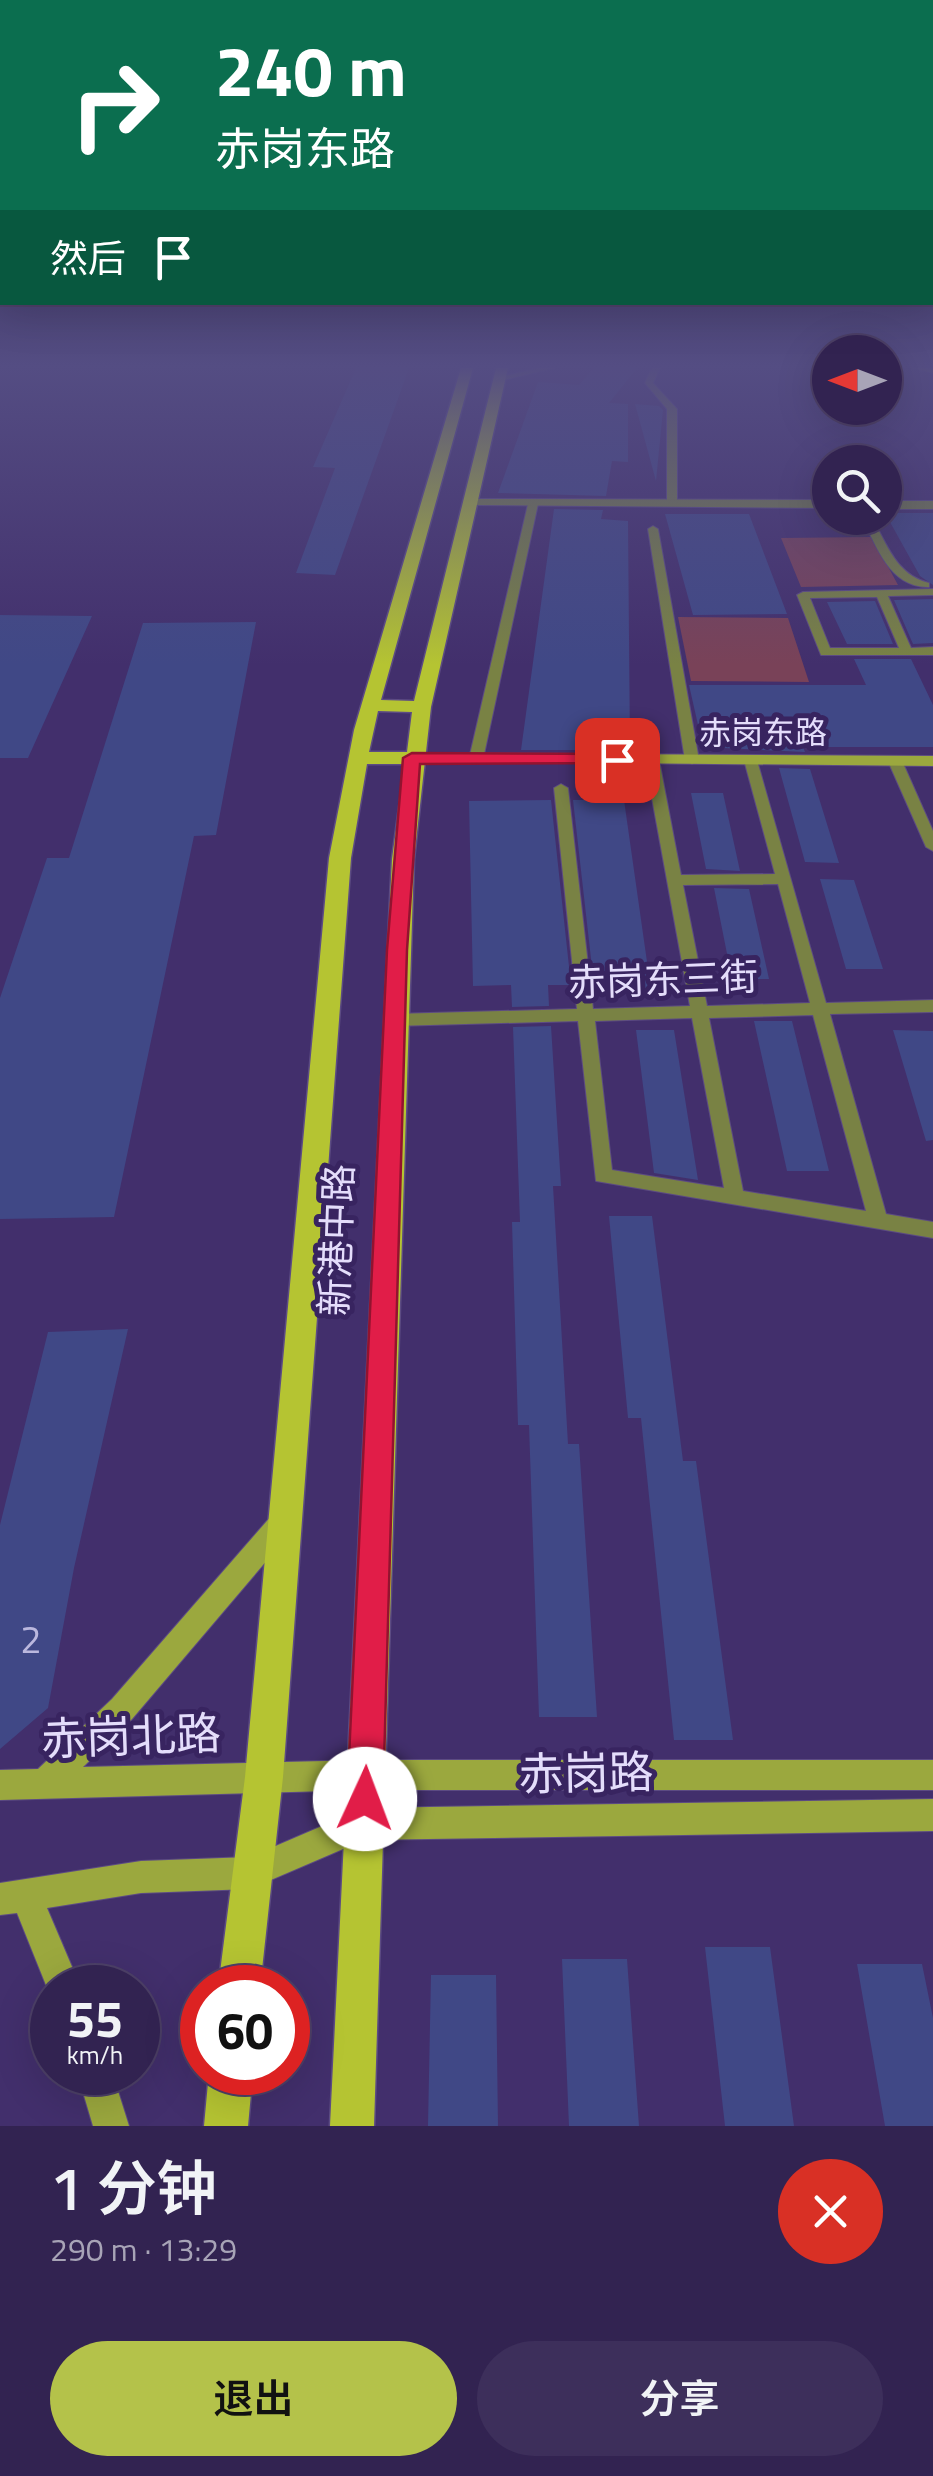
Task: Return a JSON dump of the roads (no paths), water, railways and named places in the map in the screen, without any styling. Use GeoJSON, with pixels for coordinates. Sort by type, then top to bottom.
{"type":"FeatureCollection","features":[{"type":"Feature","properties":{"kind":"main road","name":"新港中路"},"geometry":{"type":"LineString","coordinates":[[242,1965],[264,1778],[330,948],[356,758],[438,467]]}},
{"type":"Feature","properties":{"kind":"main road","name":"新港中路"},"geometry":{"type":"LineString","coordinates":[[352,2126],[394,1020],[412,758],[478,467]]}},
{"type":"Feature","properties":{"kind":"main road"},"geometry":{"type":"LineString","coordinates":[[370,705],[422,707]]}},
{"type":"Feature","properties":{"kind":"main road"},"geometry":{"type":"LineString","coordinates":[[356,758],[412,758]]}},
{"type":"Feature","properties":{"kind":"main road","name":"赤岗东路"},"geometry":{"type":"LineString","coordinates":[[412,758],[933,761]]}},
{"type":"Feature","properties":{"kind":"main road"},"geometry":{"type":"LineString","coordinates":[[45,1784],[122,1709],[286,1518]]}},
{"type":"Feature","properties":{"kind":"main road","name":"赤岗路"},"geometry":{"type":"LineString","coordinates":[[264,1778],[933,1775]]}},
{"type":"Feature","properties":{"kind":"main road","name":"赤岗北路"},"geometry":{"type":"LineString","coordinates":[[0,1785],[264,1778]]}},
{"type":"Feature","properties":{"kind":"main road","name":"赤岗路"},"geometry":{"type":"LineString","coordinates":[[250,1873],[364,1824],[933,1815]]}},
{"type":"Feature","properties":{"kind":"main road"},"geometry":{"type":"LineString","coordinates":[[51,1965],[14,1898],[141,1877],[250,1873]]}},
{"type":"Feature","properties":{"kind":"main road"},"geometry":{"type":"LineString","coordinates":[[101,2095],[111,2126]]}},
{"type":"Feature","properties":{"kind":"main road"},"geometry":{"type":"LineString","coordinates":[[226,2126],[229,2095]]}},
{"type":"Feature","properties":{"kind":"street"},"geometry":{"type":"LineString","coordinates":[[469,503],[812,504]]}},
{"type":"Feature","properties":{"kind":"street"},"geometry":{"type":"LineString","coordinates":[[902,505],[933,504]]}},
{"type":"Feature","properties":{"kind":"lane"},"geometry":{"type":"LineString","coordinates":[[672,467],[672,502]]}},
{"type":"Feature","properties":{"kind":"lane"},"geometry":{"type":"LineString","coordinates":[[476,759],[533,504]]}},
{"type":"Feature","properties":{"kind":"lane"},"geometry":{"type":"LineString","coordinates":[[653,529],[692,760]]}},
{"type":"Feature","properties":{"kind":"lane"},"geometry":{"type":"LineString","coordinates":[[878,535],[908,583],[933,589]]}},
{"type":"Feature","properties":{"kind":"lane"},"geometry":{"type":"LineString","coordinates":[[933,589],[803,595],[824,652],[933,652]]}},
{"type":"Feature","properties":{"kind":"lane"},"geometry":{"type":"LineString","coordinates":[[880,593],[907,652]]}},
{"type":"Feature","properties":{"kind":"lane"},"geometry":{"type":"LineString","coordinates":[[652,760],[735,1198]]}},
{"type":"Feature","properties":{"kind":"lane"},"geometry":{"type":"LineString","coordinates":[[752,760],[878,1222]]}},
{"type":"Feature","properties":{"kind":"lane"},"geometry":{"type":"LineString","coordinates":[[895,761],[933,847]]}},
{"type":"Feature","properties":{"kind":"lane"},"geometry":{"type":"LineString","coordinates":[[561,788],[603,1176],[933,1230]]}},
{"type":"Feature","properties":{"kind":"lane"},"geometry":{"type":"LineString","coordinates":[[675,880],[785,878]]}},
{"type":"Feature","properties":{"kind":"lane","name":"赤岗东三街"},"geometry":{"type":"LineString","coordinates":[[394,1020],[933,1006]]}}]}
